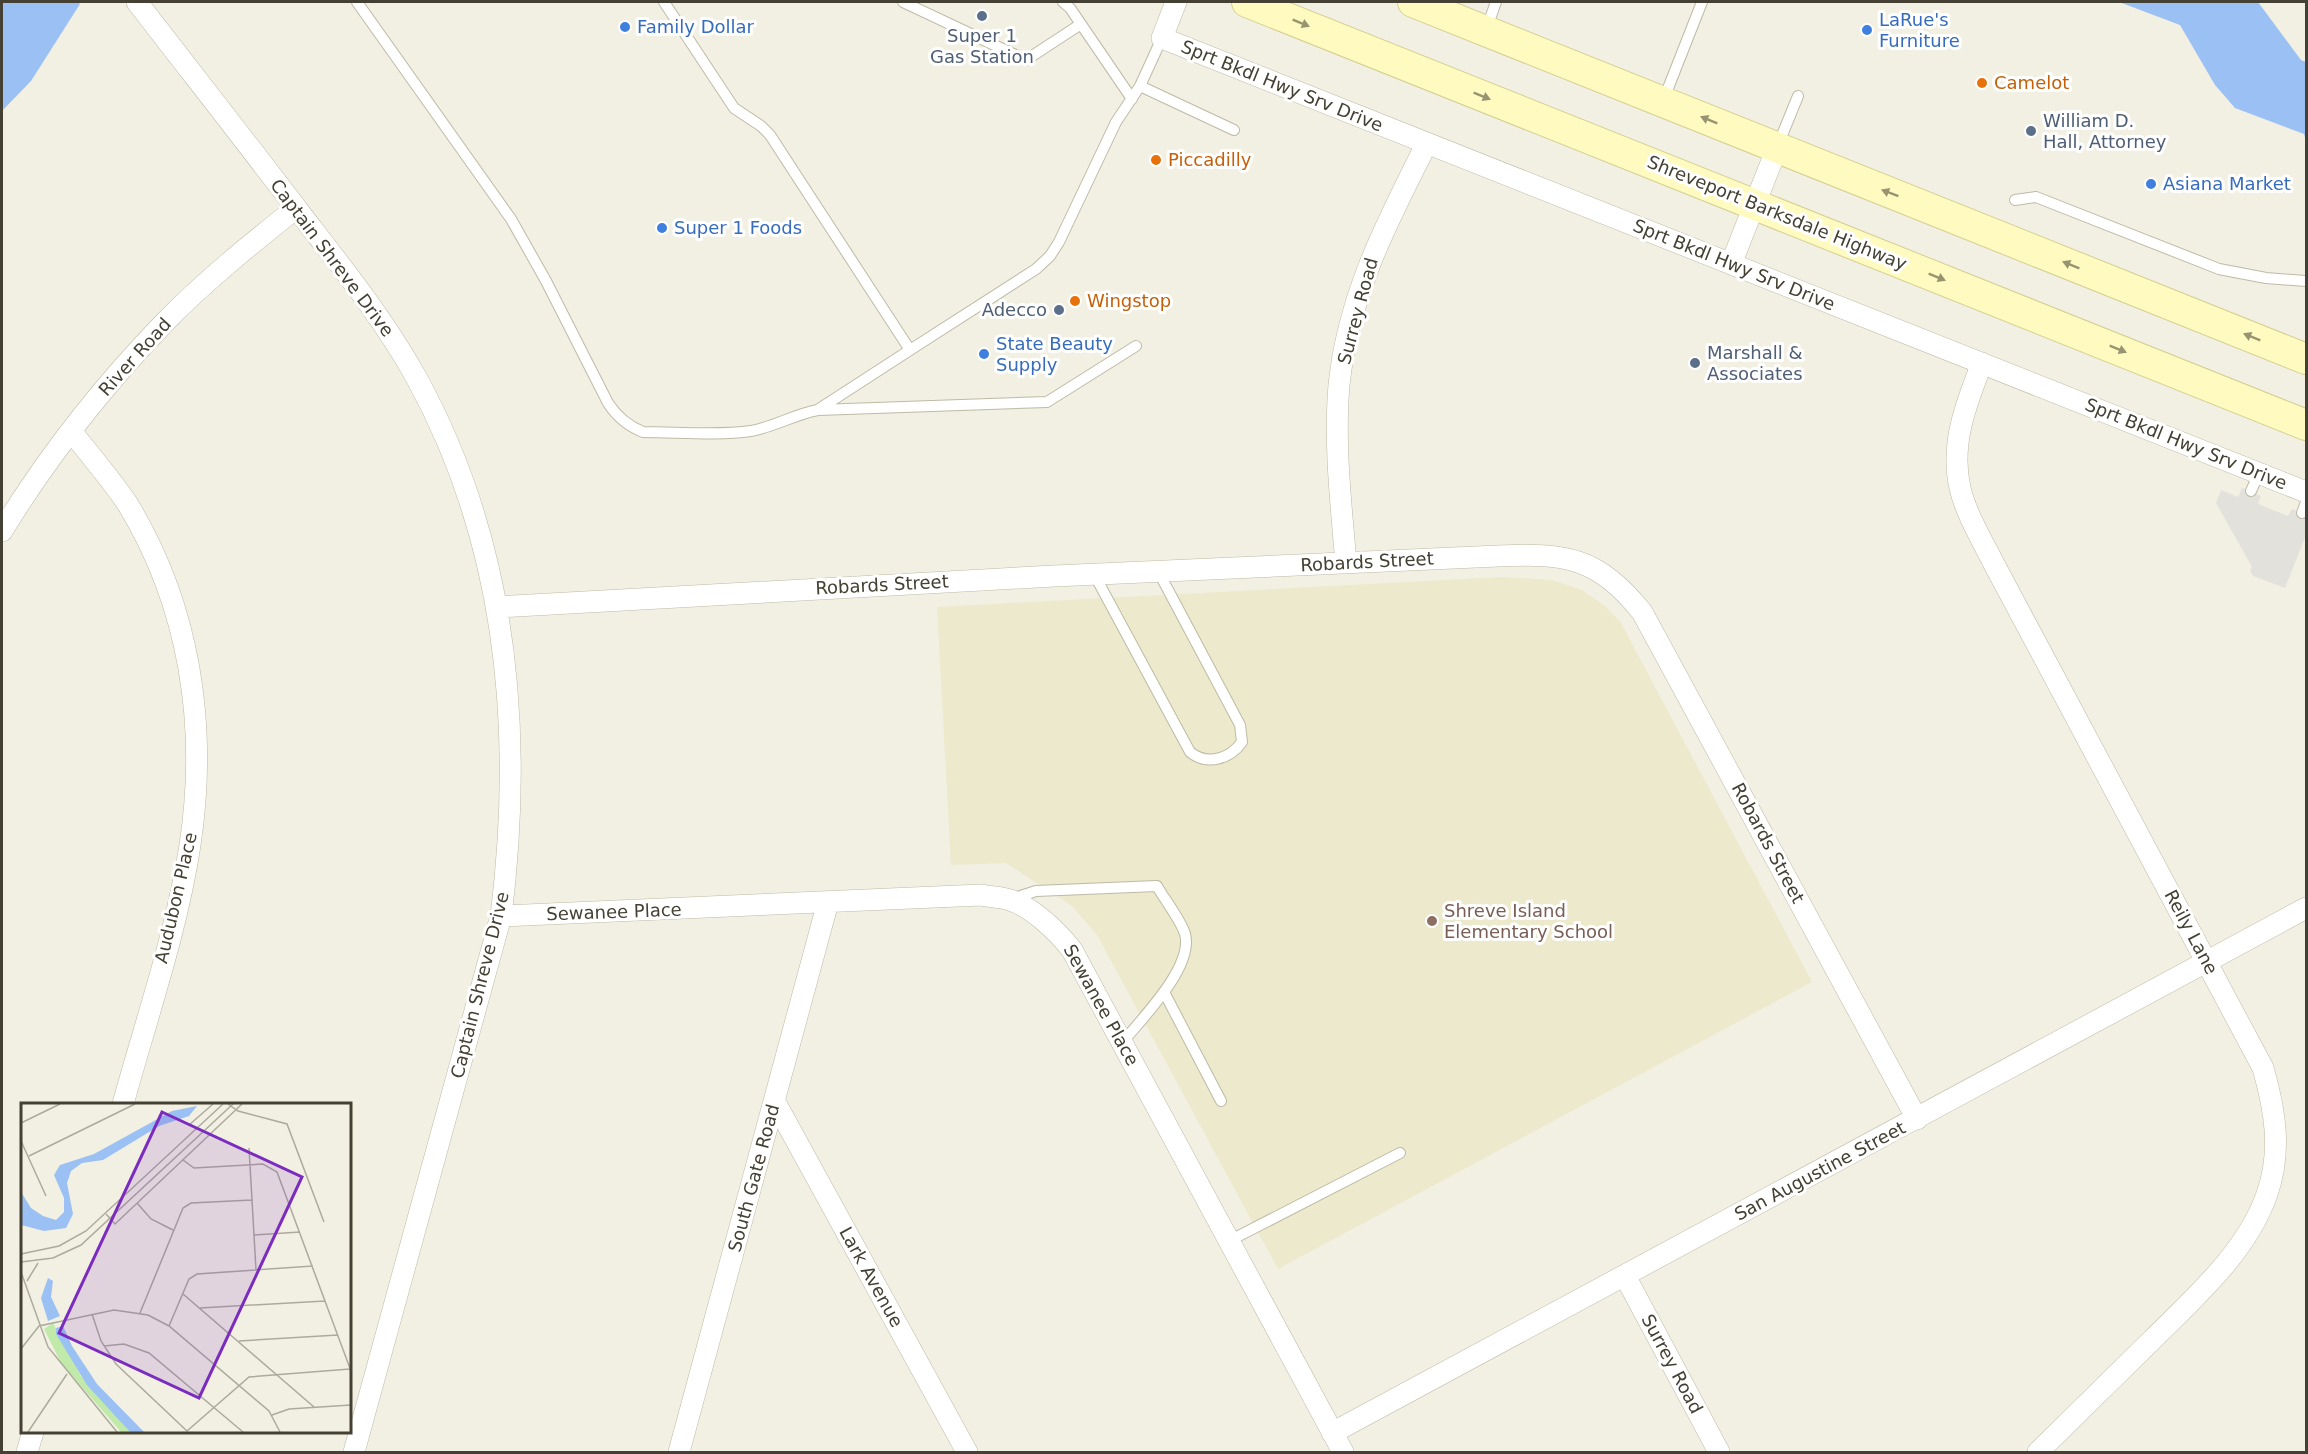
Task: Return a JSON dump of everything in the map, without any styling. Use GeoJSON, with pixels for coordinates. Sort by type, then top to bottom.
{"type":"FeatureCollection","features":[{"type":"Feature","properties":{"kind":"main road","name":"Shreveport Barksdale Highway"},"geometry":{"type":"LineString","coordinates":[[1247,2],[2307,425]]}},
{"type":"Feature","properties":{"kind":"main road"},"geometry":{"type":"LineString","coordinates":[[1413,2],[2307,359]]}},
{"type":"Feature","properties":{"kind":"street","name":"Captain Shreve Drive"},"geometry":{"type":"LineString","coordinates":[[137,2],[375,310],[416,377],[451,447],[477,520],[497,607],[508,688],[512,773],[508,859],[501,916],[354,1452]]}},
{"type":"Feature","properties":{"kind":"street"},"geometry":{"type":"LineString","coordinates":[[1162,38],[1176,2]]}},
{"type":"Feature","properties":{"kind":"street","name":"Sprt Bkdl Hwy Srv Drive"},"geometry":{"type":"LineString","coordinates":[[1162,38],[1982,363],[2305,502]]}},
{"type":"Feature","properties":{"kind":"street","name":"Surrey Road"},"geometry":{"type":"LineString","coordinates":[[1346,562],[1338,477],[1338,434],[1339,385],[1348,333],[1360,288],[1384,226],[1427,143]]}},
{"type":"Feature","properties":{"kind":"street"},"geometry":{"type":"LineString","coordinates":[[1731,264],[1777,148]]}},
{"type":"Feature","properties":{"kind":"street","name":"River Road"},"geometry":{"type":"LineString","coordinates":[[2,531],[71,431],[105,388],[165,322],[231,260],[296,208]]}},
{"type":"Feature","properties":{"kind":"street","name":"Reily Lane"},"geometry":{"type":"LineString","coordinates":[[1982,363],[1959,432],[1956,462],[1960,489],[1972,520],[2025,623],[2208,961],[2263,1068],[2273,1103],[2277,1139],[2272,1176],[2255,1222],[2215,1275],[2038,1452]]}},
{"type":"Feature","properties":{"kind":"street","name":"Audubon Place"},"geometry":{"type":"LineString","coordinates":[[71,431],[126,503],[161,569],[187,651],[195,708],[196,775],[186,867],[123,1103]]}},
{"type":"Feature","properties":{"kind":"street","name":"Robards Street"},"geometry":{"type":"LineString","coordinates":[[497,607],[1346,562],[1532,554],[1569,558],[1598,570],[1623,588],[1642,612],[1917,1119]]}},
{"type":"Feature","properties":{"kind":"street","name":"Sewanee Place"},"geometry":{"type":"LineString","coordinates":[[501,916],[981,896],[1010,900],[1039,917],[1062,937],[1072,950],[1343,1452]]}},
{"type":"Feature","properties":{"kind":"street","name":"South Gate Road"},"geometry":{"type":"LineString","coordinates":[[679,1452],[828,902]]}},
{"type":"Feature","properties":{"kind":"street","name":"San Augustine Street"},"geometry":{"type":"LineString","coordinates":[[1332,1433],[2307,908]]}},
{"type":"Feature","properties":{"kind":"street","name":"Lark Avenue"},"geometry":{"type":"LineString","coordinates":[[775,1102],[967,1452]]}},
{"type":"Feature","properties":{"kind":"street","name":"Surrey Road"},"geometry":{"type":"LineString","coordinates":[[1625,1276],[1719,1452]]}},
{"type":"Feature","properties":{"kind":"street"},"geometry":{"type":"LineString","coordinates":[[27,1452],[32,1433]]}},
{"type":"Feature","properties":{"kind":"lane"},"geometry":{"type":"LineString","coordinates":[[357,2],[511,219],[546,281],[608,403],[623,421],[643,432],[740,432],[761,428],[818,410],[1047,402],[1136,346]]}},
{"type":"Feature","properties":{"kind":"lane"},"geometry":{"type":"LineString","coordinates":[[664,2],[734,108],[761,126],[770,135],[910,350]]}},
{"type":"Feature","properties":{"kind":"lane"},"geometry":{"type":"LineString","coordinates":[[903,2],[1026,60],[1081,24]]}},
{"type":"Feature","properties":{"kind":"lane"},"geometry":{"type":"LineString","coordinates":[[1063,2],[1081,24],[1132,99]]}},
{"type":"Feature","properties":{"kind":"lane"},"geometry":{"type":"LineString","coordinates":[[1486,30],[1496,2]]}},
{"type":"Feature","properties":{"kind":"lane"},"geometry":{"type":"LineString","coordinates":[[1663,101],[1702,2]]}},
{"type":"Feature","properties":{"kind":"lane"},"geometry":{"type":"LineString","coordinates":[[818,410],[1036,268],[1050,256],[1059,242],[1116,122],[1140,86],[1162,38]]}},
{"type":"Feature","properties":{"kind":"lane"},"geometry":{"type":"LineString","coordinates":[[1140,86],[1234,130]]}},
{"type":"Feature","properties":{"kind":"lane"},"geometry":{"type":"LineString","coordinates":[[1777,148],[1798,96]]}},
{"type":"Feature","properties":{"kind":"lane"},"geometry":{"type":"LineString","coordinates":[[2015,200],[2036,197],[2219,269],[2266,278],[2307,281]]}},
{"type":"Feature","properties":{"kind":"lane"},"geometry":{"type":"LineString","coordinates":[[1094,574],[1190,752],[1202,759],[1214,760],[1236,751],[1242,742],[1240,725],[1158,571]]}},
{"type":"Feature","properties":{"kind":"lane"},"geometry":{"type":"LineString","coordinates":[[1010,900],[1036,891],[1157,886],[1185,932],[1186,947],[1175,978],[1122,1043]]}},
{"type":"Feature","properties":{"kind":"lane"},"geometry":{"type":"LineString","coordinates":[[1164,992],[1221,1101]]}},
{"type":"Feature","properties":{"kind":"lane"},"geometry":{"type":"LineString","coordinates":[[1229,1241],[1400,1153]]}},
{"type":"Feature","properties":{"kind":"shaded area"},"geometry":{"type":"Polygon","coordinates":[[[2242,488],[2261,496],[2258,504],[2288,516],[2292,509],[2306,515],[2306,535],[2285,588],[2253,576],[2250,571],[2252,567],[2216,503],[2221,490],[2238,497],[2242,488]]]}},
{"type":"Feature","properties":{"kind":"shaded area","name":"Shreve Island Elementary School"},"geometry":{"type":"Polygon","coordinates":[[[1503,577],[1552,580],[1582,590],[1605,606],[1621,623],[1812,982],[1278,1269],[1097,935],[1072,906],[1006,863],[951,865],[937,607],[1503,577]]]}},
{"type":"Feature","properties":{"kind":"water"},"geometry":{"type":"Polygon","coordinates":[[[2,2],[78,2],[80,4],[31,81],[2,111],[2,2]]]}},
{"type":"Feature","properties":{"kind":"water"},"geometry":{"type":"Polygon","coordinates":[[[2119,2],[2258,2],[2301,60],[2306,62],[2306,141],[2304,134],[2235,108],[2215,85],[2180,25],[2119,2]]]}},
{"type":"Feature","properties":{"kind":"place","name":"Super 1 Gas Station"},"geometry":{"type":"Point","coordinates":[982,16]}},
{"type":"Feature","properties":{"kind":"place","name":"Family Dollar"},"geometry":{"type":"Point","coordinates":[625,27]}},
{"type":"Feature","properties":{"kind":"place","name":"LaRue's Furniture"},"geometry":{"type":"Point","coordinates":[1867,30]}},
{"type":"Feature","properties":{"kind":"place","name":"Camelot"},"geometry":{"type":"Point","coordinates":[1982,83]}},
{"type":"Feature","properties":{"kind":"place","name":"William D. Hall, Attorney"},"geometry":{"type":"Point","coordinates":[2031,131]}},
{"type":"Feature","properties":{"kind":"place","name":"Piccadilly"},"geometry":{"type":"Point","coordinates":[1156,160]}},
{"type":"Feature","properties":{"kind":"place","name":"Asiana Market"},"geometry":{"type":"Point","coordinates":[2151,184]}},
{"type":"Feature","properties":{"kind":"place","name":"Super 1 Foods"},"geometry":{"type":"Point","coordinates":[662,228]}},
{"type":"Feature","properties":{"kind":"place","name":"Wingstop"},"geometry":{"type":"Point","coordinates":[1075,301]}},
{"type":"Feature","properties":{"kind":"place","name":"Adecco"},"geometry":{"type":"Point","coordinates":[1059,310]}},
{"type":"Feature","properties":{"kind":"place","name":"State Beauty Supply"},"geometry":{"type":"Point","coordinates":[984,354]}},
{"type":"Feature","properties":{"kind":"place","name":"Marshall & Associates"},"geometry":{"type":"Point","coordinates":[1695,363]}},
{"type":"Feature","properties":{"kind":"place","name":"Shreve Island Elementary School"},"geometry":{"type":"Point","coordinates":[1432,921]}}]}
